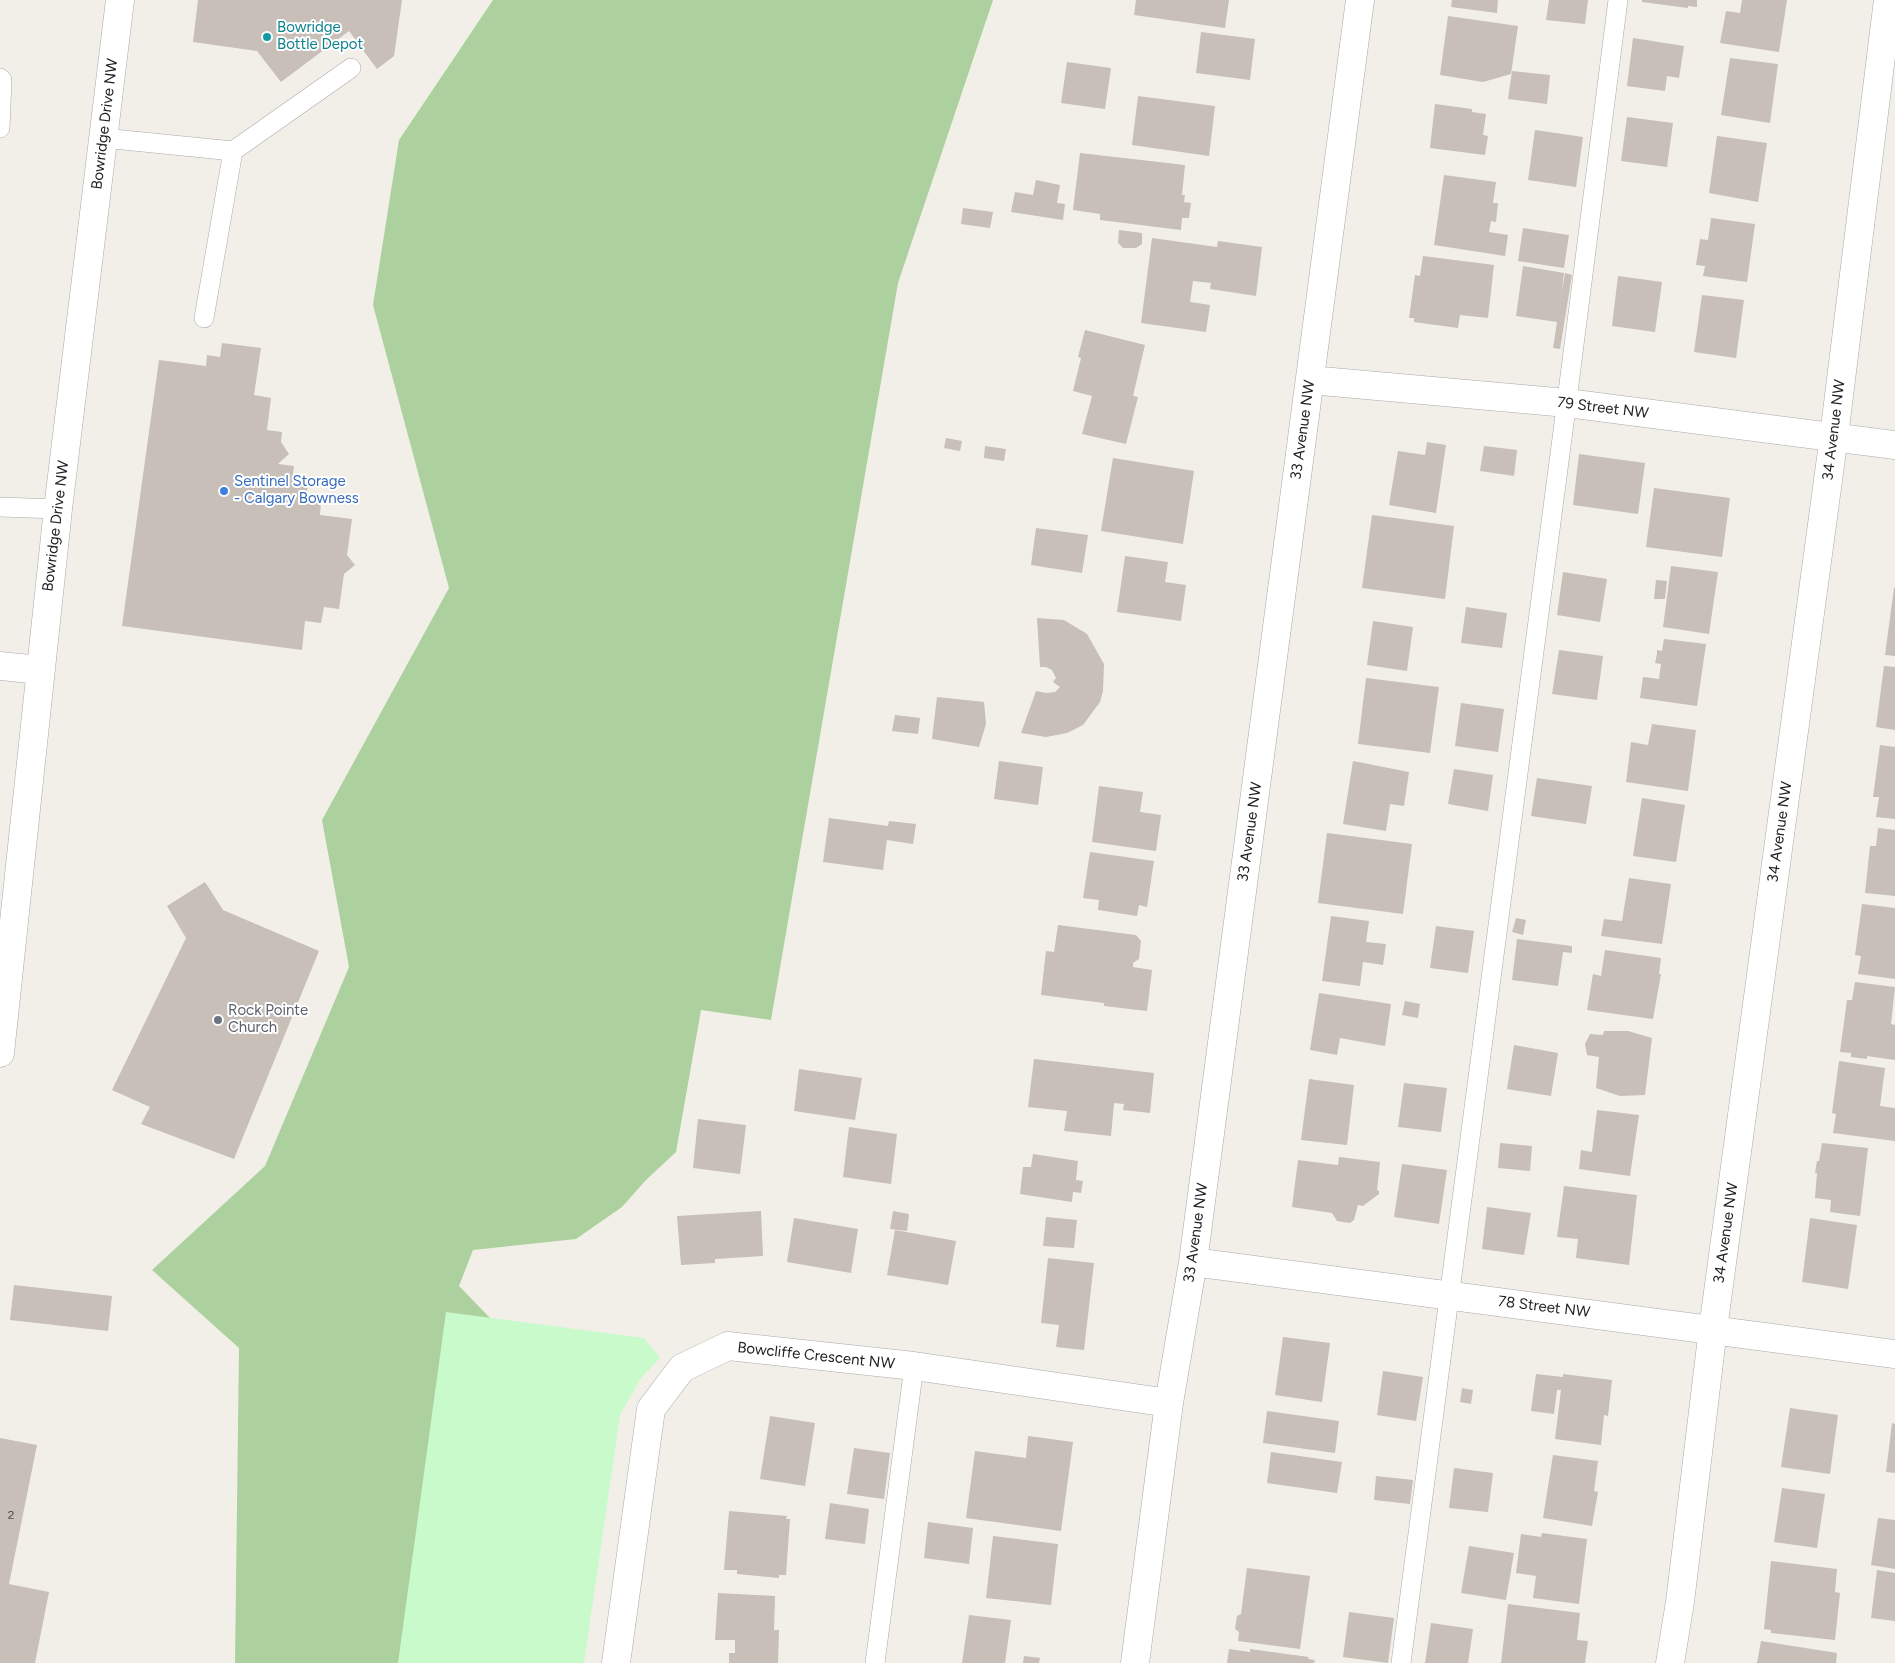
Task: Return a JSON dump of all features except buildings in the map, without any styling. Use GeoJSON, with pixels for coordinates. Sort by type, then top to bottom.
{"type":"FeatureCollection","features":[{"type":"Feature","properties":{"kind":"street","name":"Bowridge Drive NW"},"geometry":{"type":"LineString","coordinates":[[0,1053],[58,509],[120,0]]}},
{"type":"Feature","properties":{"kind":"street","name":"33 Avenue NW"},"geometry":{"type":"LineString","coordinates":[[1135,1663],[1169,1403],[1193,1262],[1360,0]]}},
{"type":"Feature","properties":{"kind":"street","name":"34 Avenue NW"},"geometry":{"type":"LineString","coordinates":[[1670,1663],[1680,1602],[1713,1329],[1834,436],[1888,0]]}},
{"type":"Feature","properties":{"kind":"street","name":"79 Street NW"},"geometry":{"type":"LineString","coordinates":[[1310,380],[1567,403],[1895,445]]}},
{"type":"Feature","properties":{"kind":"street"},"geometry":{"type":"LineString","coordinates":[[0,666],[40,670]]}},
{"type":"Feature","properties":{"kind":"street","name":"78 Street NW"},"geometry":{"type":"LineString","coordinates":[[1193,1262],[1895,1354]]}},
{"type":"Feature","properties":{"kind":"street","name":"Bowcliffe Crescent NW"},"geometry":{"type":"LineString","coordinates":[[616,1663],[651,1409],[682,1368],[728,1346],[914,1366],[1169,1403]]}},
{"type":"Feature","properties":{"kind":"lane"},"geometry":{"type":"LineString","coordinates":[[1400,1663],[1567,403],[1618,0]]}},
{"type":"Feature","properties":{"kind":"lane"},"geometry":{"type":"LineString","coordinates":[[103,138],[233,151],[351,68]]}},
{"type":"Feature","properties":{"kind":"lane"},"geometry":{"type":"LineString","coordinates":[[0,78],[2,80],[0,128]]}},
{"type":"Feature","properties":{"kind":"lane"},"geometry":{"type":"LineString","coordinates":[[204,318],[233,151]]}},
{"type":"Feature","properties":{"kind":"lane"},"geometry":{"type":"LineString","coordinates":[[0,508],[58,509]]}},
{"type":"Feature","properties":{"kind":"lane"},"geometry":{"type":"LineString","coordinates":[[875,1663],[914,1366]]}},
{"type":"Feature","properties":{"kind":"green space"},"geometry":{"type":"Polygon","coordinates":[[[493,0],[993,0],[898,283],[771,1020],[701,1010],[676,1152],[646,1180],[622,1207],[576,1239],[473,1250],[459,1286],[529,1358],[414,1663],[235,1663],[239,1348],[152,1270],[265,1166],[349,967],[322,820],[449,588],[373,305],[399,140],[493,0]]]}},
{"type":"Feature","properties":{"kind":"green space"},"geometry":{"type":"Polygon","coordinates":[[[446,1312],[644,1338],[660,1358],[641,1378],[620,1415],[584,1663],[398,1663],[446,1312]]]}},
{"type":"Feature","properties":{"kind":"place","name":"Bowridge Bottle Depot"},"geometry":{"type":"Point","coordinates":[267,37]}},
{"type":"Feature","properties":{"kind":"place","name":"Sentinel Storage - Calgary Bowness"},"geometry":{"type":"Point","coordinates":[224,491]}},
{"type":"Feature","properties":{"kind":"place","name":"Rock Pointe Church"},"geometry":{"type":"Point","coordinates":[218,1020]}}]}
